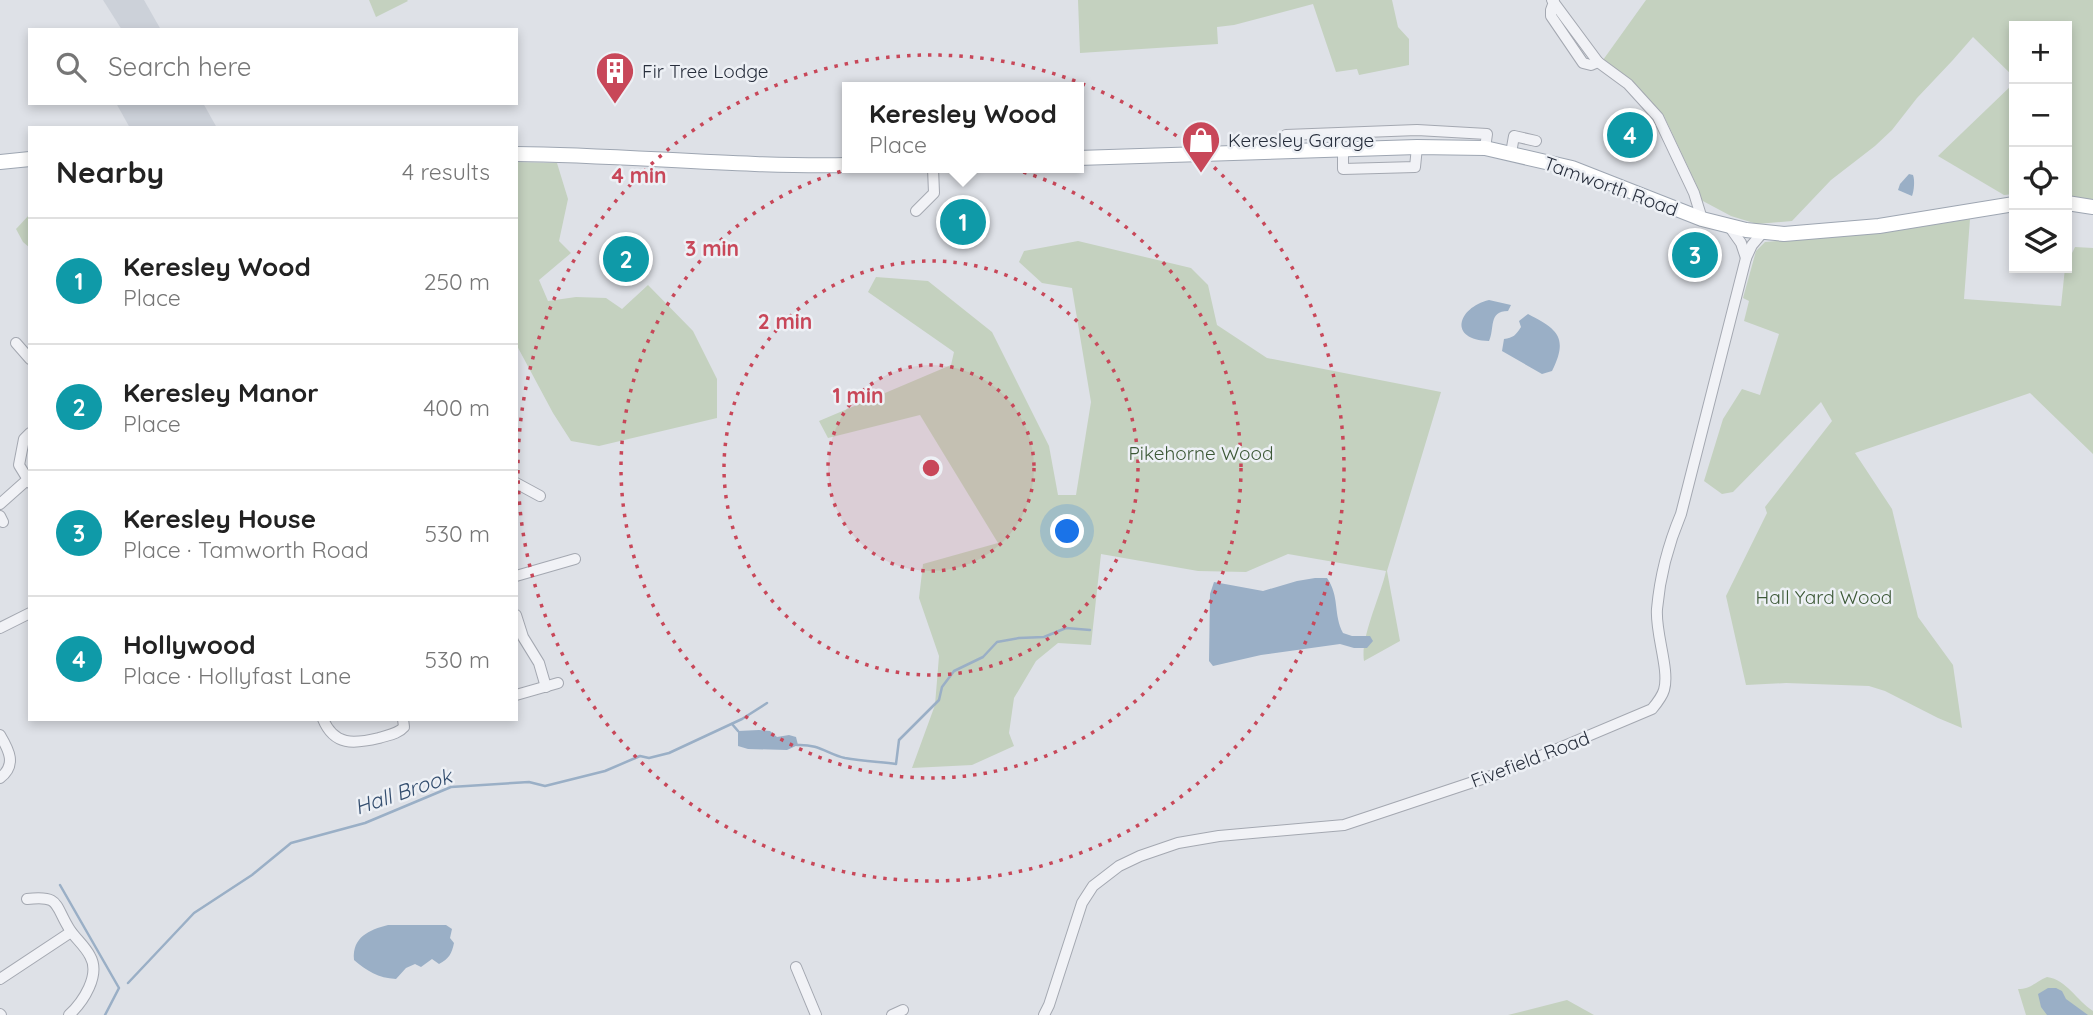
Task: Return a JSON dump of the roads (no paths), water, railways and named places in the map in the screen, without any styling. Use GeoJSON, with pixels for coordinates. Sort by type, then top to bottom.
{"type":"FeatureCollection","features":[{"type":"Feature","properties":{"kind":"main road","name":"Tamworth Road"},"geometry":{"type":"LineString","coordinates":[[1084,158],[1417,147],[1485,148],[1572,169],[1702,219],[1784,234],[1879,226],[2009,205]]}},
{"type":"Feature","properties":{"kind":"main road"},"geometry":{"type":"LineString","coordinates":[[518,154],[842,165]]}},
{"type":"Feature","properties":{"kind":"main road"},"geometry":{"type":"LineString","coordinates":[[0,162],[28,159]]}},
{"type":"Feature","properties":{"kind":"main road"},"geometry":{"type":"LineString","coordinates":[[2072,204],[2093,207]]}},
{"type":"Feature","properties":{"kind":"street"},"geometry":{"type":"LineString","coordinates":[[1553,1],[1598,62],[1628,83],[1658,117],[1694,194],[1702,219]]}},
{"type":"Feature","properties":{"kind":"street"},"geometry":{"type":"LineString","coordinates":[[1285,151],[1286,135],[1417,130],[1487,134],[1485,148]]}},
{"type":"Feature","properties":{"kind":"street"},"geometry":{"type":"LineString","coordinates":[[1511,153],[1510,135],[1536,141]]}},
{"type":"Feature","properties":{"kind":"street"},"geometry":{"type":"LineString","coordinates":[[916,211],[934,193],[933,173]]}},
{"type":"Feature","properties":{"kind":"street"},"geometry":{"type":"LineString","coordinates":[[1673,208],[1694,194]]}},
{"type":"Feature","properties":{"kind":"street"},"geometry":{"type":"LineString","coordinates":[[1729,226],[1741,243],[1746,258]]}},
{"type":"Feature","properties":{"kind":"street","name":"Fivefield Road"},"geometry":{"type":"LineString","coordinates":[[1044,1015],[1082,903],[1093,886],[1119,866],[1178,843],[1219,836],[1344,825],[1500,773],[1652,709],[1664,689],[1665,678],[1657,612],[1661,572],[1681,514],[1746,258],[1763,232]]}},
{"type":"Feature","properties":{"kind":"street"},"geometry":{"type":"LineString","coordinates":[[16,343],[28,357]]}},
{"type":"Feature","properties":{"kind":"street"},"geometry":{"type":"LineString","coordinates":[[28,435],[24,439],[19,465],[28,479]]}},
{"type":"Feature","properties":{"kind":"street"},"geometry":{"type":"LineString","coordinates":[[0,504],[28,482]]}},
{"type":"Feature","properties":{"kind":"street"},"geometry":{"type":"LineString","coordinates":[[518,484],[540,496]]}},
{"type":"Feature","properties":{"kind":"street"},"geometry":{"type":"LineString","coordinates":[[518,575],[575,559]]}},
{"type":"Feature","properties":{"kind":"street"},"geometry":{"type":"LineString","coordinates":[[0,628],[28,615]]}},
{"type":"Feature","properties":{"kind":"street"},"geometry":{"type":"LineString","coordinates":[[518,621],[523,637],[539,663],[546,687]]}},
{"type":"Feature","properties":{"kind":"street"},"geometry":{"type":"LineString","coordinates":[[518,694],[558,683]]}},
{"type":"Feature","properties":{"kind":"street"},"geometry":{"type":"LineString","coordinates":[[324,721],[334,735],[351,743],[398,732],[404,727],[402,721]]}},
{"type":"Feature","properties":{"kind":"street"},"geometry":{"type":"LineString","coordinates":[[0,735],[11,762],[7,773],[0,778]]}},
{"type":"Feature","properties":{"kind":"street"},"geometry":{"type":"LineString","coordinates":[[27,899],[50,899],[92,959],[89,988],[69,1015]]}},
{"type":"Feature","properties":{"kind":"street"},"geometry":{"type":"LineString","coordinates":[[0,979],[71,932]]}},
{"type":"Feature","properties":{"kind":"street"},"geometry":{"type":"LineString","coordinates":[[796,967],[816,1015]]}},
{"type":"Feature","properties":{"kind":"water"},"geometry":{"type":"Polygon","coordinates":[[[1909,174],[1913,175],[1914,180],[1912,196],[1898,190],[1909,174]]]}},
{"type":"Feature","properties":{"kind":"water"},"geometry":{"type":"Polygon","coordinates":[[[1489,300],[1511,305],[1508,311],[1495,317],[1489,341],[1467,335],[1463,330],[1464,316],[1478,304],[1489,300]]]}},
{"type":"Feature","properties":{"kind":"water"},"geometry":{"type":"Polygon","coordinates":[[[1528,314],[1553,330],[1560,342],[1560,350],[1552,371],[1542,374],[1502,351],[1504,339],[1516,334],[1521,327],[1519,321],[1528,314]]]}},
{"type":"Feature","properties":{"kind":"water"},"geometry":{"type":"Polygon","coordinates":[[[1315,578],[1327,578],[1331,585],[1343,633],[1370,636],[1373,641],[1367,648],[1340,644],[1261,655],[1213,666],[1209,661],[1210,594],[1214,582],[1263,591],[1315,578]]]}},
{"type":"Feature","properties":{"kind":"water"},"geometry":{"type":"Polygon","coordinates":[[[738,731],[770,731],[777,737],[796,737],[798,745],[787,750],[748,749],[738,746],[738,731]]]}},
{"type":"Feature","properties":{"kind":"water"},"geometry":{"type":"Polygon","coordinates":[[[388,925],[446,925],[452,929],[452,950],[448,958],[439,964],[432,959],[421,967],[415,964],[406,968],[396,979],[378,975],[354,960],[354,952],[363,936],[388,925]]]}},
{"type":"Feature","properties":{"kind":"water"},"geometry":{"type":"Polygon","coordinates":[[[2048,988],[2062,991],[2066,999],[2088,1015],[2047,1015],[2041,1007],[2038,994],[2048,988]]]}},
{"type":"Feature","properties":{"kind":"waterway","name":"Hall Brook"},"geometry":{"type":"LineString","coordinates":[[797,745],[818,748],[845,758],[896,764],[899,740],[939,700],[942,687],[954,671],[983,657],[997,642],[1044,637],[1066,628],[1090,630]]}},
{"type":"Feature","properties":{"kind":"waterway","name":"Hall Brook"},"geometry":{"type":"LineString","coordinates":[[128,983],[194,913],[252,875],[291,843],[365,823],[451,787],[529,782],[545,786],[605,771],[640,756],[649,758],[669,753],[742,719],[767,703]]}},
{"type":"Feature","properties":{"kind":"waterway","name":"Hall Brook"},"geometry":{"type":"LineString","coordinates":[[732,724],[738,731]]}},
{"type":"Feature","properties":{"kind":"waterway"},"geometry":{"type":"LineString","coordinates":[[60,885],[119,988],[105,1015]]}},
{"type":"Feature","properties":{"kind":"place","name":"Fir Tree Lodge"},"geometry":{"type":"Point","coordinates":[615,105]}},
{"type":"Feature","properties":{"kind":"place","name":"Hollywood"},"geometry":{"type":"Point","coordinates":[1630,135]}},
{"type":"Feature","properties":{"kind":"place","name":"Keresley Garage"},"geometry":{"type":"Point","coordinates":[1201,174]}},
{"type":"Feature","properties":{"kind":"place","name":"Keresley Wood"},"geometry":{"type":"Point","coordinates":[963,222]}},
{"type":"Feature","properties":{"kind":"place","name":"Keresley House"},"geometry":{"type":"Point","coordinates":[1695,255]}},
{"type":"Feature","properties":{"kind":"place","name":"Keresley Manor"},"geometry":{"type":"Point","coordinates":[626,259]}},
{"type":"Feature","properties":{"kind":"park label","name":"Pikehorne Wood"},"geometry":{"type":"Point","coordinates":[1201,453]}},
{"type":"Feature","properties":{"kind":"park label","name":"Hall Yard Wood"},"geometry":{"type":"Point","coordinates":[1824,597]}}]}
